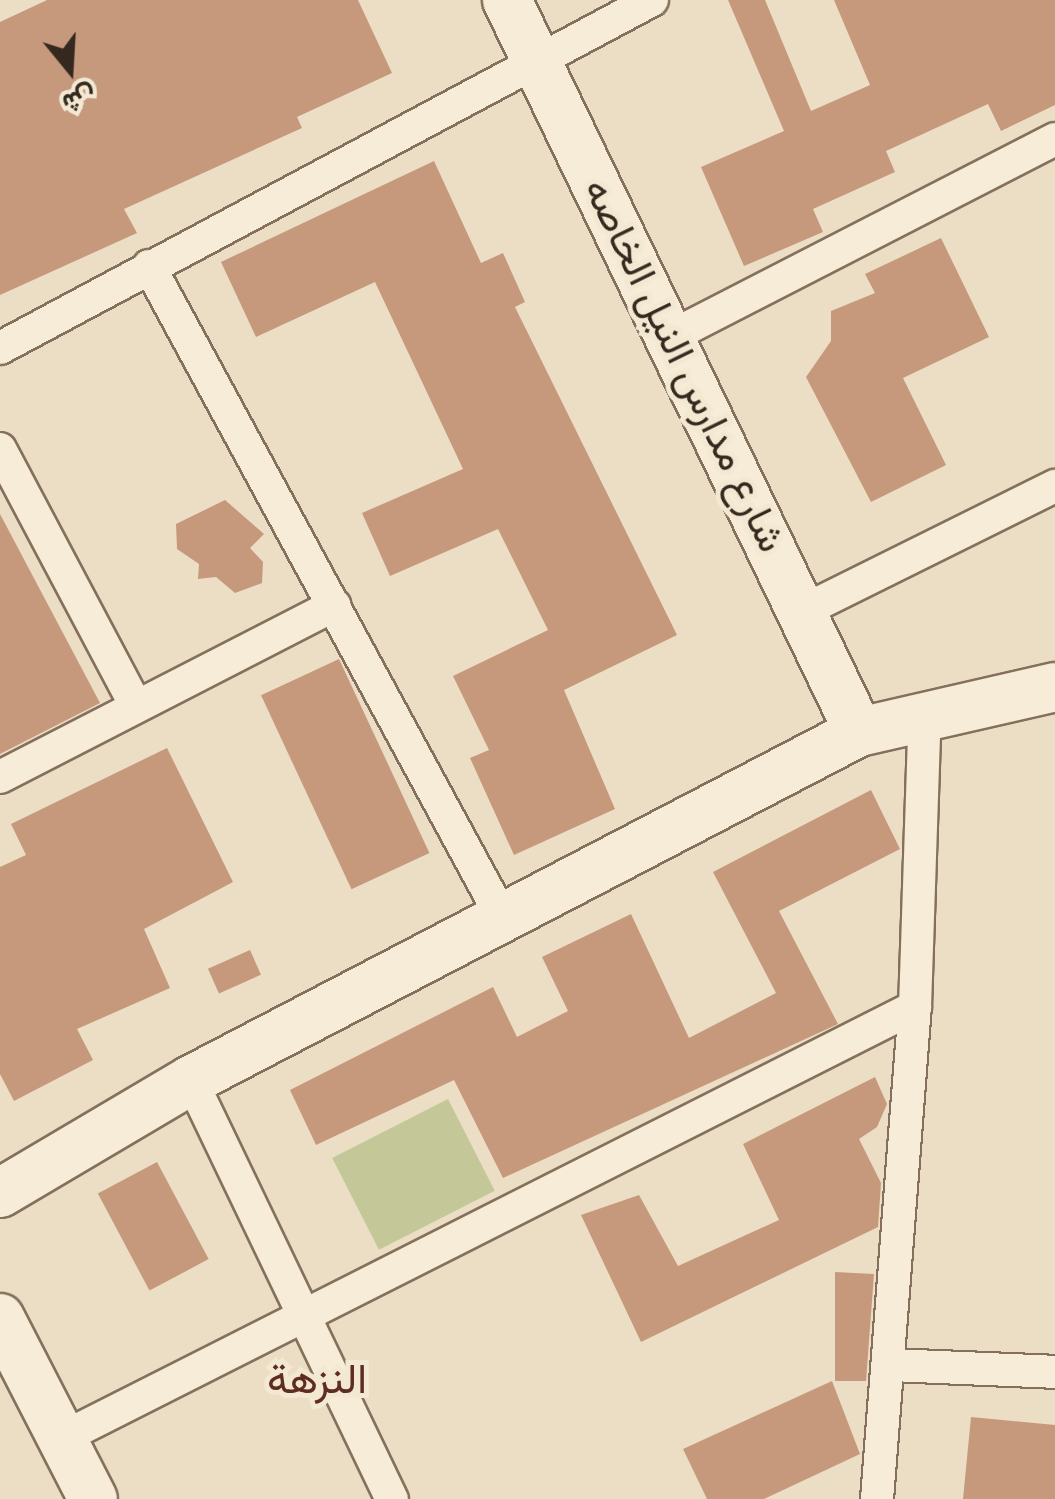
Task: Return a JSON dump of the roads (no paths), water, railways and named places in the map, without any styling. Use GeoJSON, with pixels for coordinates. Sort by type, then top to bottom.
{"type":"FeatureCollection","features":[{"type":"Feature","properties":{"kind":"street","name":"شارع مدارس النيل الخاصه"},"geometry":{"type":"LineString","coordinates":[[507,0],[860,732]]}},
{"type":"Feature","properties":{"kind":"street"},"geometry":{"type":"LineString","coordinates":[[0,348],[652,0]]}},
{"type":"Feature","properties":{"kind":"street"},"geometry":{"type":"LineString","coordinates":[[670,337],[1055,139]]}},
{"type":"Feature","properties":{"kind":"street"},"geometry":{"type":"LineString","coordinates":[[149,266],[502,918]]}},
{"type":"Feature","properties":{"kind":"street"},"geometry":{"type":"LineString","coordinates":[[0,449],[135,704]]}},
{"type":"Feature","properties":{"kind":"street"},"geometry":{"type":"LineString","coordinates":[[801,612],[1055,486]]}},
{"type":"Feature","properties":{"kind":"street"},"geometry":{"type":"LineString","coordinates":[[0,776],[334,604]]}},
{"type":"Feature","properties":{"kind":"street"},"geometry":{"type":"LineString","coordinates":[[0,1193],[191,1080],[860,732],[926,711],[1055,687]]}},
{"type":"Feature","properties":{"kind":"street"},"geometry":{"type":"LineString","coordinates":[[876,1498],[891,1366],[915,1007],[926,711]]}},
{"type":"Feature","properties":{"kind":"street"},"geometry":{"type":"LineString","coordinates":[[62,1438],[915,1007]]}},
{"type":"Feature","properties":{"kind":"street"},"geometry":{"type":"LineString","coordinates":[[191,1080],[392,1499]]}},
{"type":"Feature","properties":{"kind":"street"},"geometry":{"type":"LineString","coordinates":[[0,1318],[93,1499]]}},
{"type":"Feature","properties":{"kind":"street"},"geometry":{"type":"LineString","coordinates":[[891,1366],[1055,1372]]}},
{"type":"Feature","properties":{"kind":"district","name":"النزهة"},"geometry":{"type":"Point","coordinates":[317,1381]}}]}
